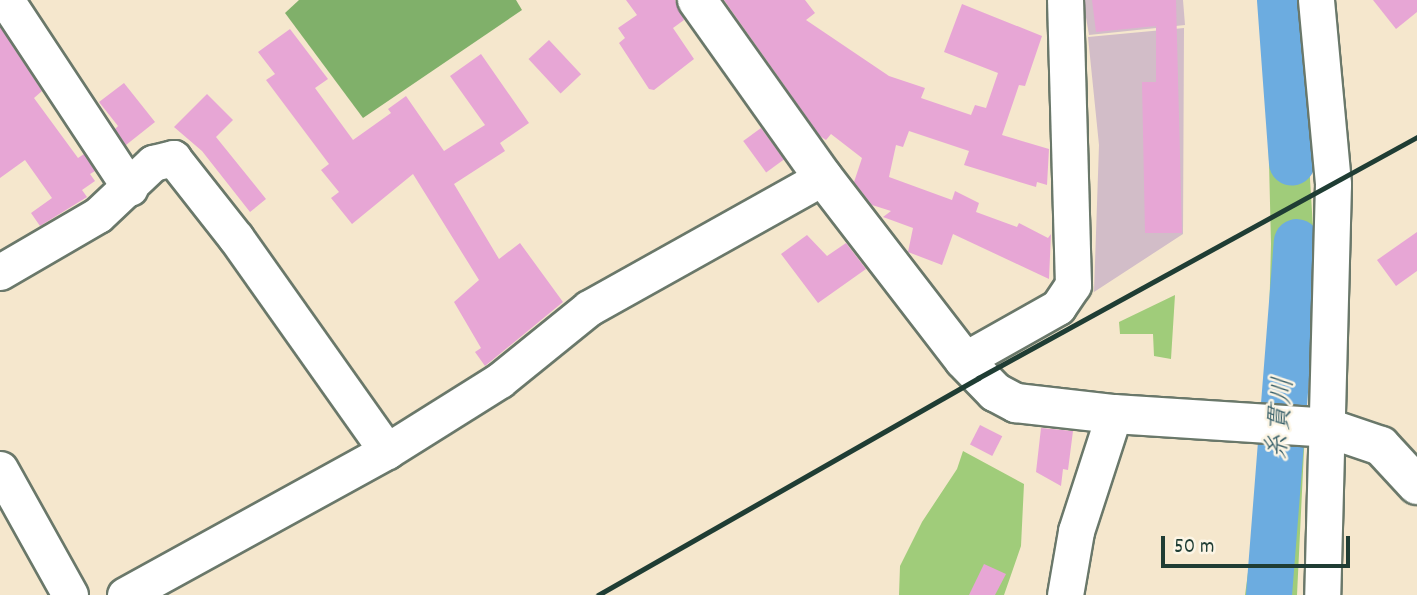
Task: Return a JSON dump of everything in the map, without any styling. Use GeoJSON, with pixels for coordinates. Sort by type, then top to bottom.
{"type":"FeatureCollection","features":[{"type":"Feature","properties":{"kind":"main road"},"geometry":{"type":"LineString","coordinates":[[697,0],[823,177],[978,378],[1016,403],[1114,414],[1318,428],[1381,446],[1417,485]]}},
{"type":"Feature","properties":{"kind":"street"},"geometry":{"type":"LineString","coordinates":[[6,0],[130,188]]}},
{"type":"Feature","properties":{"kind":"street"},"geometry":{"type":"LineString","coordinates":[[964,360],[1058,307],[1073,285],[1065,0]]}},
{"type":"Feature","properties":{"kind":"street"},"geometry":{"type":"LineString","coordinates":[[1316,0],[1334,184],[1318,428],[1322,595]]}},
{"type":"Feature","properties":{"kind":"street"},"geometry":{"type":"LineString","coordinates":[[0,272],[98,215],[130,188],[153,163],[173,158],[236,238],[387,451]]}},
{"type":"Feature","properties":{"kind":"street"},"geometry":{"type":"LineString","coordinates":[[125,595],[387,451],[500,380],[589,308],[823,177]]}},
{"type":"Feature","properties":{"kind":"street"},"geometry":{"type":"LineString","coordinates":[[1065,595],[1076,531],[1114,414]]}},
{"type":"Feature","properties":{"kind":"street"},"geometry":{"type":"LineString","coordinates":[[0,469],[70,595]]}},
{"type":"Feature","properties":{"kind":"shaded area"},"geometry":{"type":"Polygon","coordinates":[[[1083,0],[1183,0],[1185,25],[1089,35],[1083,0]]]}},
{"type":"Feature","properties":{"kind":"shaded area"},"geometry":{"type":"Polygon","coordinates":[[[1184,28],[1183,234],[1094,292],[1099,145],[1088,37],[1184,28]]]}},
{"type":"Feature","properties":{"kind":"green space"},"geometry":{"type":"Polygon","coordinates":[[[299,0],[516,0],[522,10],[363,118],[285,13],[299,0]]]}},
{"type":"Feature","properties":{"kind":"green space"},"geometry":{"type":"Polygon","coordinates":[[[1258,0],[1299,0],[1314,244],[1297,595],[1245,595],[1266,438],[1271,244],[1268,122],[1258,0]]]}},
{"type":"Feature","properties":{"kind":"green space"},"geometry":{"type":"Polygon","coordinates":[[[1175,295],[1171,359],[1154,356],[1153,334],[1120,334],[1119,322],[1175,295]]]}},
{"type":"Feature","properties":{"kind":"green space"},"geometry":{"type":"Polygon","coordinates":[[[963,451],[1024,484],[1021,546],[1004,595],[899,595],[900,566],[922,522],[957,469],[963,451]]]}},
{"type":"Feature","properties":{"kind":"building"},"geometry":{"type":"Polygon","coordinates":[[[626,0],[675,0],[684,20],[673,28],[694,59],[654,90],[649,89],[619,43],[625,38],[618,28],[637,15],[626,0]]]}},
{"type":"Feature","properties":{"kind":"building"},"geometry":{"type":"Polygon","coordinates":[[[724,0],[805,0],[815,13],[806,20],[889,76],[925,88],[921,98],[971,115],[975,105],[986,108],[998,73],[944,52],[962,4],[1042,36],[1025,86],[1019,85],[1002,135],[1049,149],[1047,185],[1037,182],[1036,187],[964,165],[969,151],[909,131],[903,147],[896,145],[889,177],[952,200],[955,191],[979,203],[976,212],[1017,227],[1019,223],[1048,238],[1051,234],[1049,279],[953,234],[942,265],[908,252],[913,228],[883,217],[891,211],[872,205],[854,182],[862,158],[831,134],[826,140],[820,136],[724,0]]]}},
{"type":"Feature","properties":{"kind":"building"},"geometry":{"type":"Polygon","coordinates":[[[1092,0],[1176,0],[1182,233],[1145,233],[1142,82],[1156,82],[1156,26],[1096,32],[1092,0]]]}},
{"type":"Feature","properties":{"kind":"building"},"geometry":{"type":"Polygon","coordinates":[[[1373,0],[1417,0],[1417,12],[1396,29],[1373,0]]]}},
{"type":"Feature","properties":{"kind":"building"},"geometry":{"type":"Polygon","coordinates":[[[0,27],[42,91],[34,98],[78,158],[84,154],[95,171],[90,174],[95,181],[82,190],[87,197],[40,226],[31,213],[52,198],[25,160],[0,178],[0,27]]]}},
{"type":"Feature","properties":{"kind":"building"},"geometry":{"type":"Polygon","coordinates":[[[290,29],[328,79],[315,88],[353,140],[391,113],[388,109],[406,96],[444,151],[485,125],[450,76],[481,54],[529,123],[500,143],[505,151],[454,184],[499,259],[520,243],[563,302],[485,366],[475,352],[481,348],[454,302],[479,280],[413,174],[352,224],[331,198],[339,192],[321,170],[329,164],[266,80],[275,74],[258,52],[290,29]]]}},
{"type":"Feature","properties":{"kind":"building"},"geometry":{"type":"Polygon","coordinates":[[[549,40],[581,74],[561,93],[529,59],[549,40]]]}},
{"type":"Feature","properties":{"kind":"building"},"geometry":{"type":"Polygon","coordinates":[[[124,83],[155,122],[126,145],[115,129],[118,126],[99,102],[124,83]]]}},
{"type":"Feature","properties":{"kind":"building"},"geometry":{"type":"Polygon","coordinates":[[[207,94],[233,120],[216,137],[266,199],[250,212],[202,151],[174,127],[207,94]]]}},
{"type":"Feature","properties":{"kind":"building"},"geometry":{"type":"Polygon","coordinates":[[[761,128],[784,160],[766,172],[743,141],[761,128]]]}},
{"type":"Feature","properties":{"kind":"building"},"geometry":{"type":"Polygon","coordinates":[[[1417,232],[1417,271],[1396,286],[1377,260],[1417,232]]]}},
{"type":"Feature","properties":{"kind":"building"},"geometry":{"type":"Polygon","coordinates":[[[807,235],[827,256],[846,243],[866,269],[818,303],[781,254],[807,235]]]}},
{"type":"Feature","properties":{"kind":"building"},"geometry":{"type":"Polygon","coordinates":[[[980,425],[1002,436],[992,456],[970,445],[980,425]]]}},
{"type":"Feature","properties":{"kind":"building"},"geometry":{"type":"Polygon","coordinates":[[[1041,428],[1073,431],[1068,470],[1063,469],[1061,486],[1036,472],[1041,428]]]}},
{"type":"Feature","properties":{"kind":"building"},"geometry":{"type":"Polygon","coordinates":[[[984,564],[1006,574],[995,595],[969,595],[984,564]]]}},
{"type":"Feature","properties":{"kind":"waterway","name":"糸貫川"},"geometry":{"type":"LineString","coordinates":[[1280,0],[1292,163]]}},
{"type":"Feature","properties":{"kind":"waterway","name":"糸貫川"},"geometry":{"type":"LineString","coordinates":[[1269,595],[1297,242]]}},
{"type":"Feature","properties":{"kind":"railway"},"geometry":{"type":"LineString","coordinates":[[598,595],[978,378],[1417,137]]}}]}
